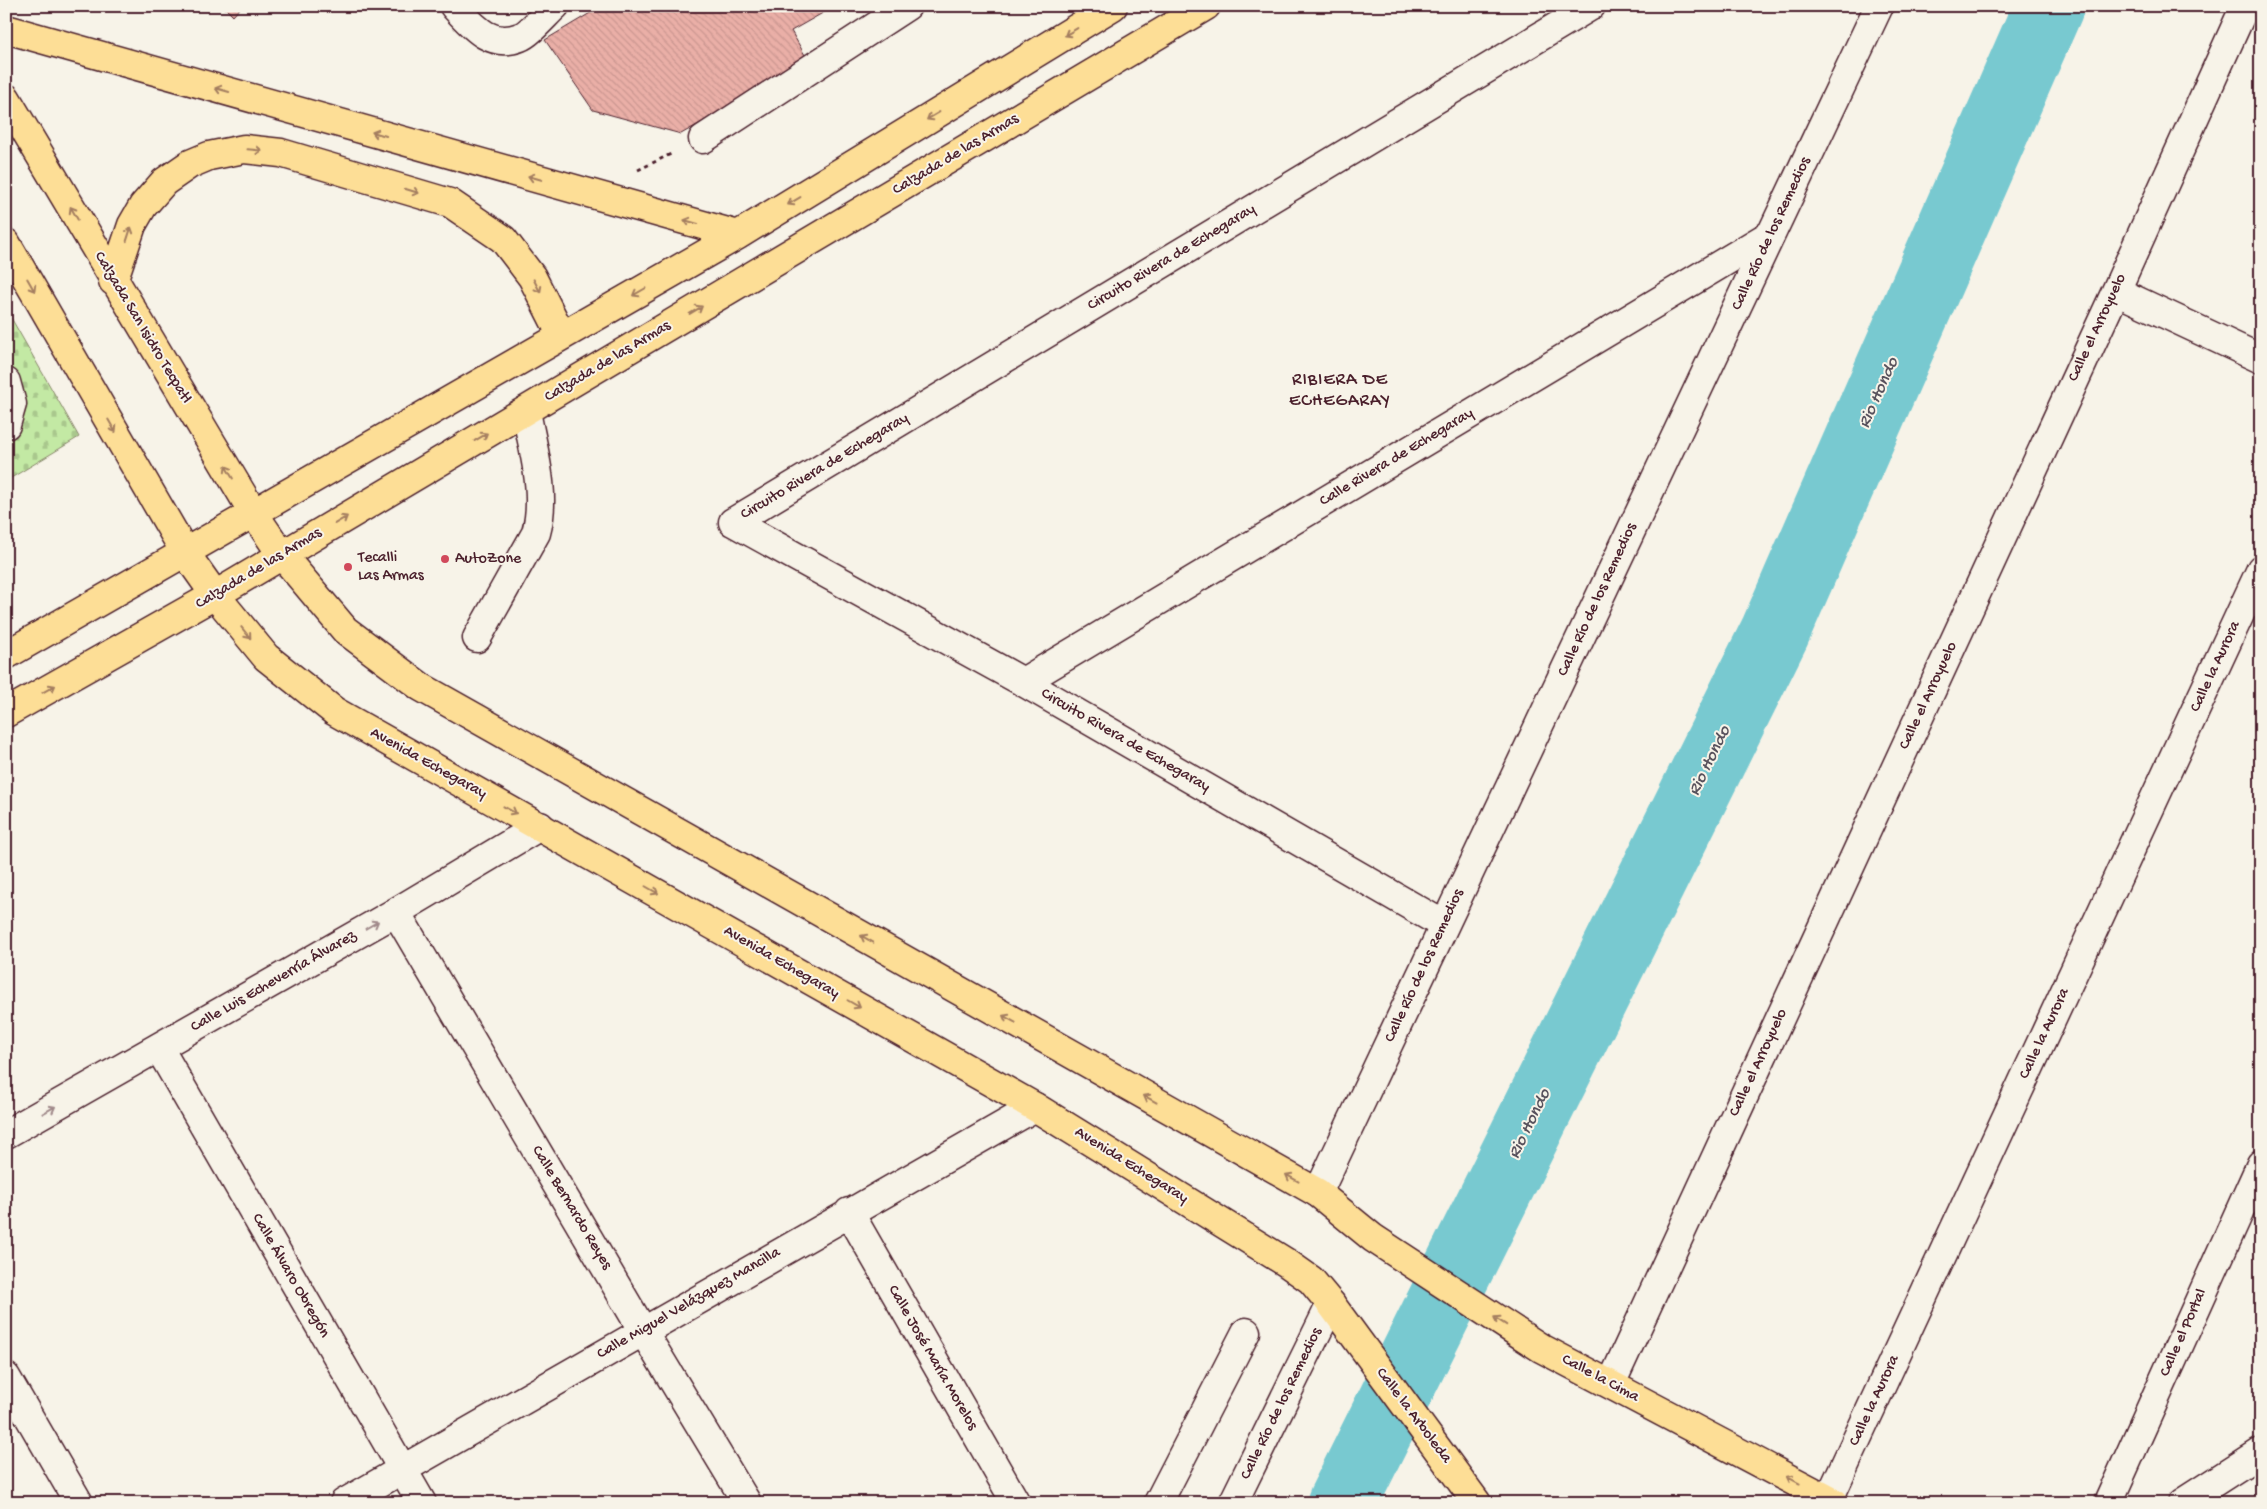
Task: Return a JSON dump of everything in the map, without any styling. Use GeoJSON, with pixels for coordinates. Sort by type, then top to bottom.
{"type":"FeatureCollection","features":[{"type":"Feature","properties":{"kind":"main road"},"geometry":{"type":"LineString","coordinates":[[6,655],[186,554],[738,235],[1113,6]]}},
{"type":"Feature","properties":{"kind":"main road","name":"Calzada de las Armas"},"geometry":{"type":"LineString","coordinates":[[6,713],[215,596],[1206,6]]}},
{"type":"Feature","properties":{"kind":"main road"},"geometry":{"type":"LineString","coordinates":[[6,29],[738,235]]}},
{"type":"Feature","properties":{"kind":"main road","name":"Calzada San Isidro Tecpatl"},"geometry":{"type":"LineString","coordinates":[[6,98],[254,514],[282,556]]}},
{"type":"Feature","properties":{"kind":"main road"},"geometry":{"type":"LineString","coordinates":[[114,280],[132,225],[143,206],[164,182],[190,164],[209,156],[244,150],[281,153],[450,203],[503,239],[532,277],[562,336]]}},
{"type":"Feature","properties":{"kind":"main road"},"geometry":{"type":"LineString","coordinates":[[6,243],[186,554],[215,596]]}},
{"type":"Feature","properties":{"kind":"main road"},"geometry":{"type":"LineString","coordinates":[[282,556],[345,630],[421,687],[1318,1193]]}},
{"type":"Feature","properties":{"kind":"main road","name":"Avenida Echegaray"},"geometry":{"type":"LineString","coordinates":[[215,596],[266,658],[334,711],[1035,1107],[1288,1263],[1310,1280],[1331,1304],[1348,1330]]}},
{"type":"Feature","properties":{"kind":"main road","name":"Calle la Cima"},"geometry":{"type":"LineString","coordinates":[[1318,1193],[1374,1238],[1541,1348],[1832,1501]]}},
{"type":"Feature","properties":{"kind":"main road","name":"Calle la Arboleda"},"geometry":{"type":"LineString","coordinates":[[1348,1330],[1477,1503]]}},
{"type":"Feature","properties":{"kind":"street"},"geometry":{"type":"LineString","coordinates":[[454,6],[481,34],[497,40],[520,37],[555,6]]}},
{"type":"Feature","properties":{"kind":"street"},"geometry":{"type":"LineString","coordinates":[[702,139],[907,6]]}},
{"type":"Feature","properties":{"kind":"street","name":"Circuito Rivera de Echegaray"},"geometry":{"type":"LineString","coordinates":[[1444,925],[1023,682],[733,522],[1591,6]]}},
{"type":"Feature","properties":{"kind":"street","name":"Calle Río de los Remedios"},"geometry":{"type":"LineString","coordinates":[[1318,1193],[1879,6]]}},
{"type":"Feature","properties":{"kind":"street","name":"Calle el Arroyuelo"},"geometry":{"type":"LineString","coordinates":[[1610,1384],[2116,291],[2245,6]]}},
{"type":"Feature","properties":{"kind":"street","name":"Calle Rivera de Echegaray"},"geometry":{"type":"LineString","coordinates":[[1023,682],[1771,234]]}},
{"type":"Feature","properties":{"kind":"street"},"geometry":{"type":"LineString","coordinates":[[2116,291],[2261,359]]}},
{"type":"Feature","properties":{"kind":"street"},"geometry":{"type":"LineString","coordinates":[[6,382],[12,404],[6,425]]}},
{"type":"Feature","properties":{"kind":"street"},"geometry":{"type":"LineString","coordinates":[[477,638],[536,533],[541,516],[541,497],[526,410]]}},
{"type":"Feature","properties":{"kind":"street","name":"Calle la Aurora"},"geometry":{"type":"LineString","coordinates":[[1832,1501],[2261,569]]}},
{"type":"Feature","properties":{"kind":"street","name":"Calle Luis Echeverría Álvarez"},"geometry":{"type":"LineString","coordinates":[[6,1134],[396,912],[540,826]]}},
{"type":"Feature","properties":{"kind":"street","name":"Calle Bernardo Reyes"},"geometry":{"type":"LineString","coordinates":[[396,912],[643,1331],[747,1503]]}},
{"type":"Feature","properties":{"kind":"street","name":"Calle Álvaro Obregón"},"geometry":{"type":"LineString","coordinates":[[159,1048],[422,1503]]}},
{"type":"Feature","properties":{"kind":"street","name":"Calle Miguel Velázquez Mancilla"},"geometry":{"type":"LineString","coordinates":[[344,1503],[1035,1107]]}},
{"type":"Feature","properties":{"kind":"street","name":"Calle el Portal"},"geometry":{"type":"LineString","coordinates":[[2108,1503],[2261,1164]]}},
{"type":"Feature","properties":{"kind":"street","name":"Calle José María Morelos"},"geometry":{"type":"LineString","coordinates":[[849,1212],[1016,1503]]}},
{"type":"Feature","properties":{"kind":"street","name":"Calle Río de los Remedios"},"geometry":{"type":"LineString","coordinates":[[1233,1503],[1331,1304]]}},
{"type":"Feature","properties":{"kind":"street"},"geometry":{"type":"LineString","coordinates":[[1158,1503],[1246,1332]]}},
{"type":"Feature","properties":{"kind":"street"},"geometry":{"type":"LineString","coordinates":[[6,1377],[79,1503]]}},
{"type":"Feature","properties":{"kind":"street"},"geometry":{"type":"LineString","coordinates":[[2182,1503],[2261,1452]]}},
{"type":"Feature","properties":{"kind":"path"},"geometry":{"type":"LineString","coordinates":[[588,193],[702,139]]}},
{"type":"Feature","properties":{"kind":"green space"},"geometry":{"type":"Polygon","coordinates":[[[6,309],[79,437],[6,481],[6,309]]]}},
{"type":"Feature","properties":{"kind":"building"},"geometry":{"type":"Polygon","coordinates":[[[223,6],[242,6],[233,16],[223,6]]]}},
{"type":"Feature","properties":{"kind":"building"},"geometry":{"type":"Polygon","coordinates":[[[602,6],[835,6],[791,31],[809,62],[681,134],[593,110],[545,40],[602,6]]]}},
{"type":"Feature","properties":{"kind":"waterway","name":"Rio Hondo"},"geometry":{"type":"LineString","coordinates":[[1342,1503],[1775,632],[2049,6]]}},
{"type":"Feature","properties":{"kind":"place","name":"AutoZone"},"geometry":{"type":"Point","coordinates":[445,559]}},
{"type":"Feature","properties":{"kind":"place","name":"Tecalli Las Armas"},"geometry":{"type":"Point","coordinates":[348,567]}},
{"type":"Feature","properties":{"kind":"district","name":"RIBIERA DE ECHEGARAY"},"geometry":{"type":"Point","coordinates":[1340,390]}}]}
